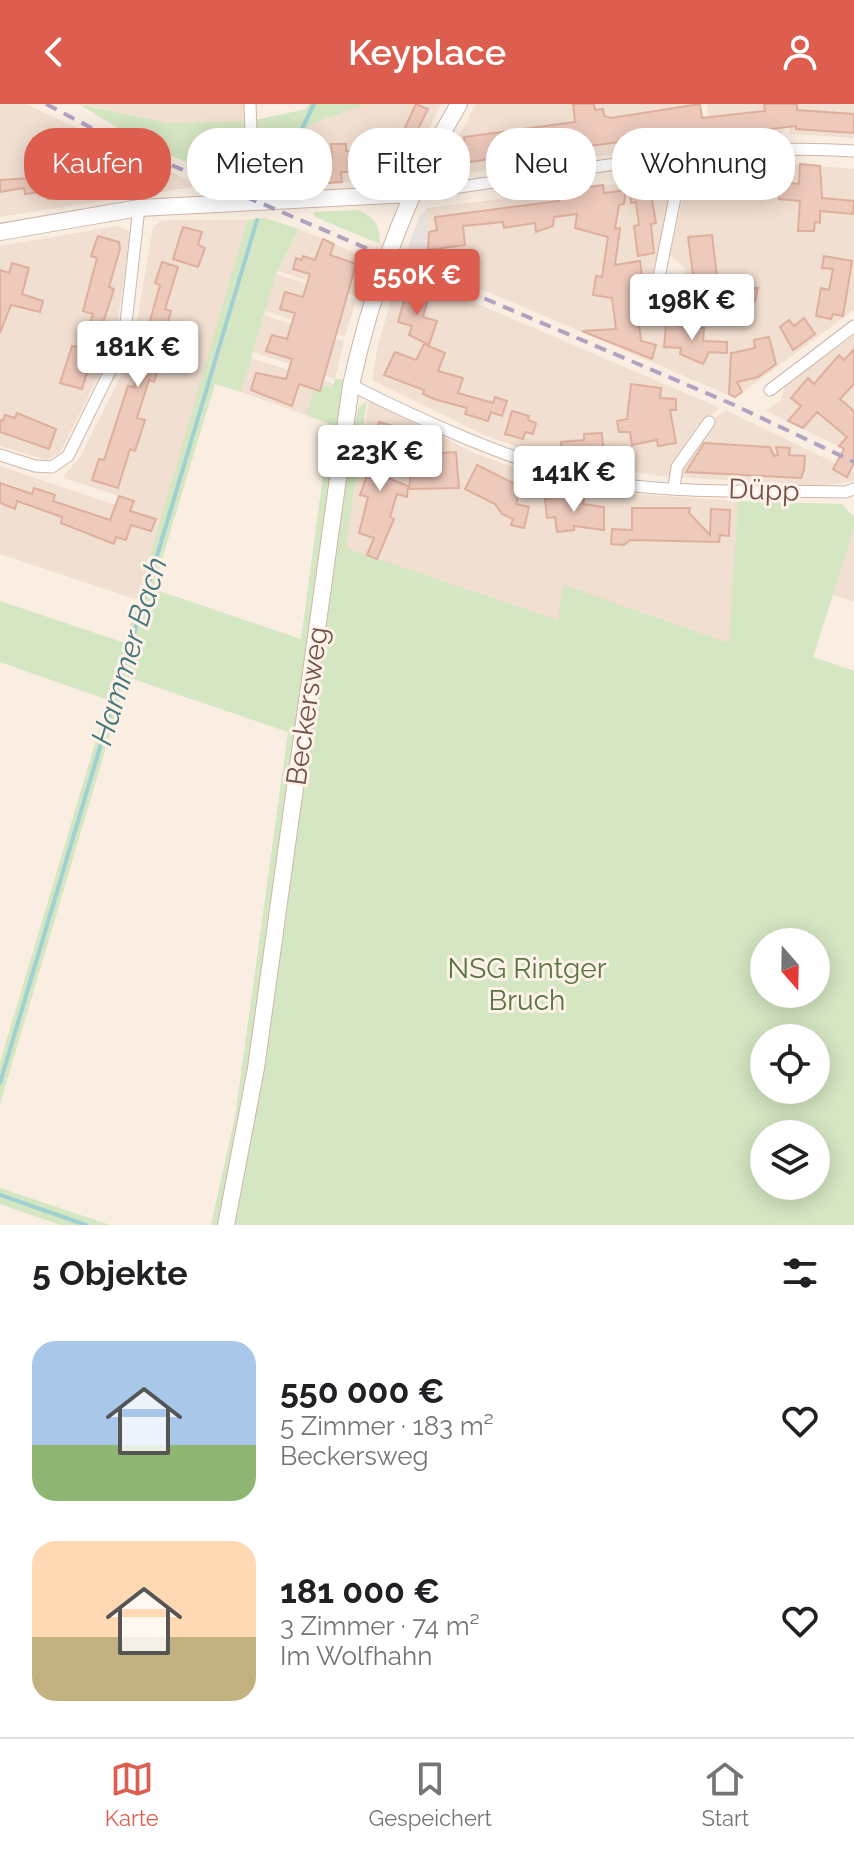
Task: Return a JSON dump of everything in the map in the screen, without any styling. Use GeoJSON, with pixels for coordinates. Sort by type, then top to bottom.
{"type":"FeatureCollection","features":[{"type":"Feature","properties":{"kind":"street"},"geometry":{"type":"LineString","coordinates":[[250,104],[253,184],[261,202]]}},
{"type":"Feature","properties":{"kind":"street","name":"Beckersweg"},"geometry":{"type":"LineString","coordinates":[[446,128],[459,104]]}},
{"type":"Feature","properties":{"kind":"street"},"geometry":{"type":"LineString","coordinates":[[795,148],[854,151]]}},
{"type":"Feature","properties":{"kind":"street"},"geometry":{"type":"LineString","coordinates":[[470,186],[612,167]]}},
{"type":"Feature","properties":{"kind":"street"},"geometry":{"type":"LineString","coordinates":[[0,232],[139,208],[348,197]]}},
{"type":"Feature","properties":{"kind":"street","name":"Beckersweg"},"geometry":{"type":"LineString","coordinates":[[226,1225],[256,1068],[351,385],[371,302],[409,200]]}},
{"type":"Feature","properties":{"kind":"street"},"geometry":{"type":"LineString","coordinates":[[675,200],[653,307],[685,313]]}},
{"type":"Feature","properties":{"kind":"street"},"geometry":{"type":"LineString","coordinates":[[0,455],[35,466],[52,467],[68,456],[114,363],[126,323],[139,208]]}},
{"type":"Feature","properties":{"kind":"street"},"geometry":{"type":"LineString","coordinates":[[770,390],[854,326]]}},
{"type":"Feature","properties":{"kind":"street","name":"Düpp"},"geometry":{"type":"LineString","coordinates":[[351,385],[528,462],[586,478],[674,487],[845,492],[854,489]]}},
{"type":"Feature","properties":{"kind":"street"},"geometry":{"type":"LineString","coordinates":[[674,487],[677,467],[709,422]]}},
{"type":"Feature","properties":{"kind":"shaded area"},"geometry":{"type":"Polygon","coordinates":[[[0,104],[26,104],[77,128],[24,128],[24,200],[110,200],[0,217],[0,104]]]}},
{"type":"Feature","properties":{"kind":"shaded area"},"geometry":{"type":"Polygon","coordinates":[[[83,104],[246,104],[246,121],[168,123],[83,104]]]}},
{"type":"Feature","properties":{"kind":"shaded area"},"geometry":{"type":"Polygon","coordinates":[[[366,104],[441,104],[429,128],[348,128],[348,182],[332,183],[332,128],[307,128],[366,104]]]}},
{"type":"Feature","properties":{"kind":"shaded area"},"geometry":{"type":"Polygon","coordinates":[[[476,104],[700,104],[703,128],[612,128],[612,155],[596,157],[596,128],[486,128],[486,170],[470,172],[470,128],[463,128],[476,104]]]}},
{"type":"Feature","properties":{"kind":"shaded area"},"geometry":{"type":"Polygon","coordinates":[[[707,104],[785,104],[783,128],[710,128],[707,104]]]}},
{"type":"Feature","properties":{"kind":"shaded area"},"geometry":{"type":"Polygon","coordinates":[[[791,104],[854,104],[854,138],[795,134],[795,128],[789,128],[791,104]]]}},
{"type":"Feature","properties":{"kind":"shaded area"},"geometry":{"type":"Polygon","coordinates":[[[795,164],[854,169],[854,310],[735,398],[425,265],[428,208],[491,200],[596,200],[596,187],[612,185],[612,200],[673,200],[651,296],[680,293],[686,269],[670,255],[682,200],[795,200],[795,164]]]}},
{"type":"Feature","properties":{"kind":"shaded area"},"geometry":{"type":"Polygon","coordinates":[[[171,172],[187,179],[187,188],[171,191],[171,172]]]}},
{"type":"Feature","properties":{"kind":"shaded area"},"geometry":{"type":"Polygon","coordinates":[[[428,208],[425,265],[405,256],[419,217],[428,208]]]}},
{"type":"Feature","properties":{"kind":"shaded area"},"geometry":{"type":"Polygon","coordinates":[[[247,220],[138,600],[0,554],[0,466],[116,505],[118,496],[64,478],[80,457],[131,356],[153,228],[160,221],[247,220]]]}},
{"type":"Feature","properties":{"kind":"shaded area"},"geometry":{"type":"Polygon","coordinates":[[[117,226],[130,231],[131,240],[113,347],[60,453],[46,460],[0,446],[0,246],[117,226]]]}},
{"type":"Feature","properties":{"kind":"shaded area"},"geometry":{"type":"Polygon","coordinates":[[[299,229],[372,260],[362,298],[278,271],[299,229]]]}},
{"type":"Feature","properties":{"kind":"shaded area"},"geometry":{"type":"Polygon","coordinates":[[[400,271],[720,408],[697,426],[672,465],[669,477],[561,462],[484,435],[372,380],[378,344],[400,271]]]}},
{"type":"Feature","properties":{"kind":"shaded area"},"geometry":{"type":"Polygon","coordinates":[[[276,274],[356,300],[345,337],[265,311],[276,274]]]}},
{"type":"Feature","properties":{"kind":"shaded area"},"geometry":{"type":"Polygon","coordinates":[[[264,315],[344,341],[335,379],[253,352],[264,315]]]}},
{"type":"Feature","properties":{"kind":"shaded area"},"geometry":{"type":"Polygon","coordinates":[[[854,335],[854,454],[766,411],[781,400],[785,386],[854,335]]]}},
{"type":"Feature","properties":{"kind":"shaded area"},"geometry":{"type":"Polygon","coordinates":[[[251,358],[334,384],[333,388],[316,383],[306,415],[241,392],[251,358]]]}},
{"type":"Feature","properties":{"kind":"shaded area"},"geometry":{"type":"Polygon","coordinates":[[[369,400],[472,452],[540,477],[620,493],[738,501],[730,644],[562,623],[345,548],[369,400]]]}},
{"type":"Feature","properties":{"kind":"shaded area"},"geometry":{"type":"Polygon","coordinates":[[[726,410],[854,472],[854,481],[820,486],[679,477],[679,468],[711,421],[726,410]]]}},
{"type":"Feature","properties":{"kind":"shaded area"},"geometry":{"type":"Polygon","coordinates":[[[854,528],[854,601],[832,595],[854,528]]]}},
{"type":"Feature","properties":{"kind":"green space"},"geometry":{"type":"Polygon","coordinates":[[[79,104],[168,123],[246,121],[246,128],[187,128],[187,163],[171,156],[171,128],[118,128],[79,104]]]}},
{"type":"Feature","properties":{"kind":"green space"},"geometry":{"type":"Polygon","coordinates":[[[309,104],[366,104],[307,128],[255,128],[255,120],[306,109],[309,104]]]}},
{"type":"Feature","properties":{"kind":"green space"},"geometry":{"type":"Polygon","coordinates":[[[358,210],[375,223],[380,244],[315,217],[313,212],[358,210]]]}},
{"type":"Feature","properties":{"kind":"green space"},"geometry":{"type":"Polygon","coordinates":[[[265,218],[299,229],[276,274],[241,392],[215,384],[153,589],[301,639],[330,424],[306,415],[316,383],[333,388],[335,379],[344,380],[253,1037],[218,1225],[211,1225],[235,1117],[288,732],[127,677],[0,1104],[0,1062],[108,700],[0,662],[0,601],[125,643],[247,220],[265,218]]]}},
{"type":"Feature","properties":{"kind":"green space","name":"NSG Rintger Bruch"},"geometry":{"type":"Polygon","coordinates":[[[367,401],[346,548],[558,620],[563,585],[729,643],[738,501],[842,504],[854,517],[854,528],[813,657],[854,671],[854,1225],[234,1225],[265,1060],[358,408],[367,401]]]}},
{"type":"Feature","properties":{"kind":"green space"},"geometry":{"type":"Polygon","coordinates":[[[0,1188],[110,1225],[60,1225],[0,1204],[0,1188]]]}},
{"type":"Feature","properties":{"kind":"building"},"geometry":{"type":"Polygon","coordinates":[[[416,104],[428,109],[418,128],[405,128],[416,104]]]}},
{"type":"Feature","properties":{"kind":"building"},"geometry":{"type":"Polygon","coordinates":[[[573,104],[594,104],[595,110],[603,109],[604,116],[611,118],[700,104],[702,118],[765,111],[764,104],[797,104],[797,110],[854,114],[854,133],[796,129],[796,126],[612,128],[612,143],[596,145],[596,128],[531,128],[575,122],[573,104]]]}},
{"type":"Feature","properties":{"kind":"building"},"geometry":{"type":"Polygon","coordinates":[[[486,134],[486,160],[470,162],[470,136],[486,134]]]}},
{"type":"Feature","properties":{"kind":"building"},"geometry":{"type":"Polygon","coordinates":[[[332,144],[346,144],[348,151],[348,172],[341,172],[342,182],[332,183],[332,144]]]}},
{"type":"Feature","properties":{"kind":"building"},"geometry":{"type":"Polygon","coordinates":[[[800,164],[820,166],[822,198],[854,201],[853,214],[820,211],[820,223],[815,222],[814,231],[798,231],[800,201],[790,200],[795,200],[795,184],[799,184],[800,164]]]}},
{"type":"Feature","properties":{"kind":"building"},"geometry":{"type":"Polygon","coordinates":[[[24,178],[24,188],[0,192],[0,180],[24,178]]]}},
{"type":"Feature","properties":{"kind":"building"},"geometry":{"type":"Polygon","coordinates":[[[603,185],[604,193],[612,192],[612,200],[625,200],[624,204],[619,205],[615,229],[620,228],[615,265],[640,261],[645,297],[640,298],[643,324],[639,325],[641,341],[656,345],[652,359],[582,331],[616,329],[612,298],[593,295],[596,276],[602,277],[608,237],[575,228],[577,214],[554,217],[553,226],[536,232],[535,223],[504,228],[503,222],[463,226],[465,245],[428,250],[429,232],[437,230],[435,217],[559,200],[596,200],[596,186],[603,185]]]}},
{"type":"Feature","properties":{"kind":"building"},"geometry":{"type":"Polygon","coordinates":[[[631,200],[652,200],[656,223],[651,224],[654,253],[638,256],[634,226],[639,225],[636,202],[631,203],[631,200]]]}},
{"type":"Feature","properties":{"kind":"building"},"geometry":{"type":"Polygon","coordinates":[[[183,227],[202,232],[198,245],[205,248],[198,267],[173,259],[183,227]]]}},
{"type":"Feature","properties":{"kind":"building"},"geometry":{"type":"Polygon","coordinates":[[[712,235],[719,293],[758,288],[755,301],[720,298],[720,301],[697,303],[688,237],[712,235]]]}},
{"type":"Feature","properties":{"kind":"building"},"geometry":{"type":"Polygon","coordinates":[[[98,236],[119,242],[120,249],[109,287],[114,289],[102,326],[107,328],[101,348],[95,346],[82,389],[60,383],[72,346],[79,347],[84,341],[93,314],[83,311],[97,258],[91,256],[98,236]]]}},
{"type":"Feature","properties":{"kind":"building"},"geometry":{"type":"Polygon","coordinates":[[[323,239],[334,244],[330,255],[356,264],[320,391],[299,384],[292,406],[251,390],[256,373],[286,379],[292,359],[266,351],[272,335],[287,339],[295,313],[280,309],[285,292],[303,297],[310,274],[293,269],[296,258],[302,260],[303,256],[315,260],[323,239]]]}},
{"type":"Feature","properties":{"kind":"building"},"geometry":{"type":"Polygon","coordinates":[[[824,256],[852,261],[843,316],[833,314],[831,319],[816,316],[821,288],[829,290],[833,269],[822,268],[824,256]]]}},
{"type":"Feature","properties":{"kind":"building"},"geometry":{"type":"Polygon","coordinates":[[[162,262],[178,267],[165,309],[171,311],[160,349],[164,350],[154,382],[149,380],[137,418],[145,420],[135,451],[130,449],[118,488],[92,480],[99,459],[104,460],[128,386],[134,387],[152,329],[148,328],[160,285],[155,283],[162,262]]]}},
{"type":"Feature","properties":{"kind":"building"},"geometry":{"type":"Polygon","coordinates":[[[12,263],[29,268],[22,294],[43,301],[40,312],[11,305],[0,333],[0,270],[9,273],[12,263]]]}},
{"type":"Feature","properties":{"kind":"building"},"geometry":{"type":"Polygon","coordinates":[[[407,290],[429,296],[423,317],[437,321],[429,345],[409,335],[412,326],[398,322],[407,290]]]}},
{"type":"Feature","properties":{"kind":"building"},"geometry":{"type":"Polygon","coordinates":[[[804,318],[815,334],[793,350],[780,327],[789,320],[794,326],[804,318]]]}},
{"type":"Feature","properties":{"kind":"building"},"geometry":{"type":"Polygon","coordinates":[[[666,324],[704,328],[703,341],[727,342],[727,353],[709,352],[703,364],[680,354],[681,348],[664,347],[666,324]]]}},
{"type":"Feature","properties":{"kind":"building"},"geometry":{"type":"Polygon","coordinates":[[[769,337],[776,364],[758,377],[737,382],[742,392],[735,397],[729,394],[731,353],[755,348],[754,340],[769,337]]]}},
{"type":"Feature","properties":{"kind":"building"},"geometry":{"type":"Polygon","coordinates":[[[424,344],[445,353],[438,371],[463,378],[458,393],[493,403],[495,397],[507,401],[502,416],[491,412],[488,421],[465,414],[467,408],[434,399],[423,394],[424,390],[384,375],[395,352],[416,360],[424,344]]]}},
{"type":"Feature","properties":{"kind":"building"},"geometry":{"type":"Polygon","coordinates":[[[854,349],[854,384],[840,399],[854,411],[854,463],[847,477],[833,469],[844,449],[839,446],[847,437],[817,412],[803,428],[788,421],[801,406],[791,398],[808,378],[814,384],[839,355],[844,360],[854,349]]]}},
{"type":"Feature","properties":{"kind":"building"},"geometry":{"type":"Polygon","coordinates":[[[631,384],[661,388],[660,398],[676,399],[676,410],[670,410],[676,443],[658,446],[657,440],[632,445],[630,432],[619,432],[617,421],[627,419],[631,384]]]}},
{"type":"Feature","properties":{"kind":"building"},"geometry":{"type":"Polygon","coordinates":[[[512,411],[529,416],[528,420],[536,423],[533,434],[525,432],[523,439],[505,434],[512,411]]]}},
{"type":"Feature","properties":{"kind":"building"},"geometry":{"type":"Polygon","coordinates":[[[17,413],[56,429],[49,449],[0,432],[0,420],[3,421],[5,415],[15,418],[17,413]]]}},
{"type":"Feature","properties":{"kind":"building"},"geometry":{"type":"Polygon","coordinates":[[[379,422],[396,427],[380,475],[408,486],[407,497],[397,494],[390,517],[394,519],[377,559],[367,555],[374,538],[359,533],[368,497],[360,495],[378,445],[372,443],[379,422]]]}},
{"type":"Feature","properties":{"kind":"building"},"geometry":{"type":"Polygon","coordinates":[[[602,433],[603,447],[585,448],[586,459],[562,456],[561,442],[584,440],[584,434],[602,433]]]}},
{"type":"Feature","properties":{"kind":"building"},"geometry":{"type":"Polygon","coordinates":[[[704,443],[770,447],[774,456],[778,455],[776,447],[790,448],[789,455],[805,456],[804,470],[801,478],[686,472],[704,443]]]}},
{"type":"Feature","properties":{"kind":"building"},"geometry":{"type":"Polygon","coordinates":[[[456,452],[459,488],[409,489],[413,455],[456,452]]]}},
{"type":"Feature","properties":{"kind":"building"},"geometry":{"type":"Polygon","coordinates":[[[477,465],[521,487],[516,504],[529,507],[524,528],[511,525],[513,519],[502,514],[495,504],[465,489],[477,465]]]}},
{"type":"Feature","properties":{"kind":"building"},"geometry":{"type":"Polygon","coordinates":[[[0,483],[32,494],[34,488],[55,495],[53,501],[110,520],[119,496],[134,501],[130,511],[156,519],[151,531],[131,525],[126,540],[116,537],[114,544],[61,523],[62,517],[17,501],[15,509],[5,505],[0,502],[0,483]]]}},
{"type":"Feature","properties":{"kind":"building"},"geometry":{"type":"Polygon","coordinates":[[[570,496],[584,499],[583,504],[604,507],[604,530],[574,526],[574,530],[557,532],[555,517],[547,518],[545,499],[570,496]]]}},
{"type":"Feature","properties":{"kind":"building"},"geometry":{"type":"Polygon","coordinates":[[[632,508],[690,508],[689,513],[710,535],[711,509],[730,510],[729,536],[720,535],[719,542],[630,540],[624,545],[611,544],[612,529],[632,530],[632,508]]]}},
{"type":"Feature","properties":{"kind":"waterway","name":"Hammer Bach"},"geometry":{"type":"LineString","coordinates":[[302,128],[314,104]]}},
{"type":"Feature","properties":{"kind":"waterway","name":"Hammer Bach"},"geometry":{"type":"LineString","coordinates":[[0,1083],[257,220]]}},
{"type":"Feature","properties":{"kind":"waterway"},"geometry":{"type":"LineString","coordinates":[[0,1195],[86,1225]]}},
{"type":"Feature","properties":{"kind":"railway"},"geometry":{"type":"LineString","coordinates":[[46,104],[122,144],[732,404],[854,462]]}}]}
